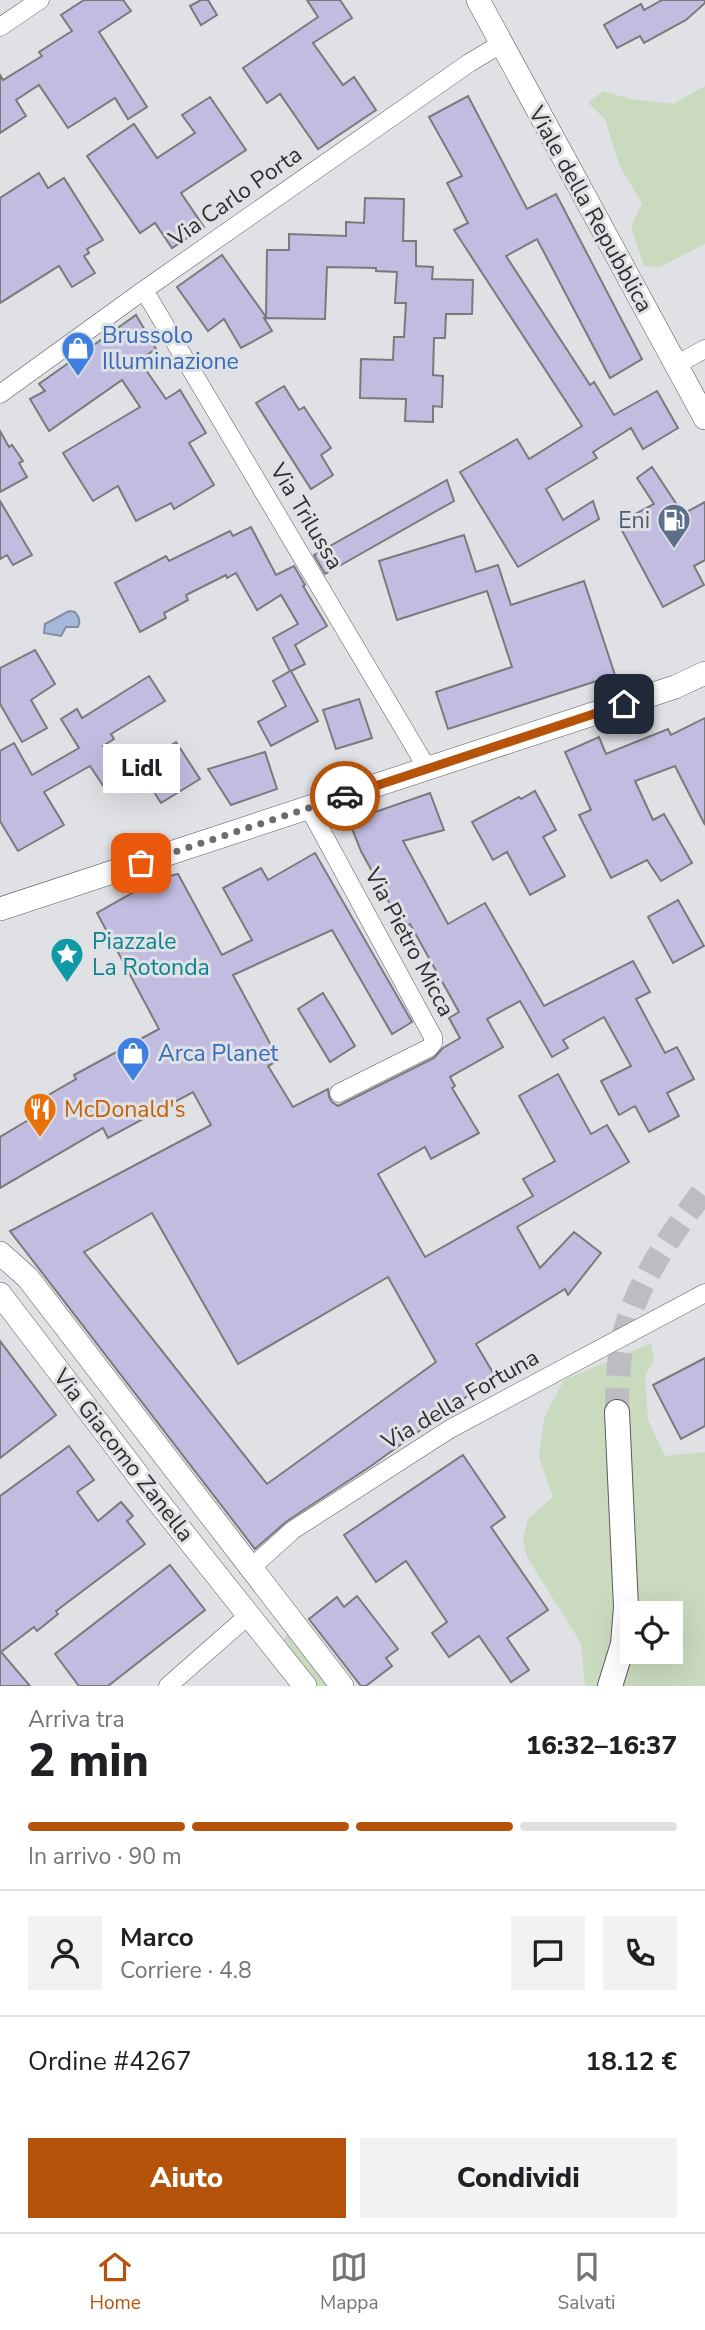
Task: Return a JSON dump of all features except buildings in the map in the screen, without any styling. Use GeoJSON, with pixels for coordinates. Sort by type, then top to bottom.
{"type":"FeatureCollection","features":[{"type":"Feature","properties":{"kind":"main road"},"geometry":{"type":"LineString","coordinates":[[610,1686],[623,1644],[626,1607],[617,1412]]}},
{"type":"Feature","properties":{"kind":"street"},"geometry":{"type":"LineString","coordinates":[[0,27],[40,0]]}},
{"type":"Feature","properties":{"kind":"street","name":"Viale della Repubblica"},"geometry":{"type":"LineString","coordinates":[[478,0],[705,418]]}},
{"type":"Feature","properties":{"kind":"street","name":"Via Carlo Porta"},"geometry":{"type":"LineString","coordinates":[[0,394],[144,290],[469,63],[501,44]]}},
{"type":"Feature","properties":{"kind":"street","name":"Via Trilussa"},"geometry":{"type":"LineString","coordinates":[[144,290],[427,768]]}},
{"type":"Feature","properties":{"kind":"street"},"geometry":{"type":"LineString","coordinates":[[676,365],[705,349]]}},
{"type":"Feature","properties":{"kind":"street"},"geometry":{"type":"LineString","coordinates":[[675,687],[705,673]]}},
{"type":"Feature","properties":{"kind":"street"},"geometry":{"type":"LineString","coordinates":[[0,909],[675,687],[705,681]]}},
{"type":"Feature","properties":{"kind":"street","name":"Via Pietro Micca"},"geometry":{"type":"LineString","coordinates":[[309,808],[433,1037],[433,1044],[429,1048],[339,1093]]}},
{"type":"Feature","properties":{"kind":"street","name":"Via Giacomo Zanella"},"geometry":{"type":"LineString","coordinates":[[0,1253],[28,1278],[342,1686]]}},
{"type":"Feature","properties":{"kind":"street"},"geometry":{"type":"LineString","coordinates":[[1,1297],[28,1278]]}},
{"type":"Feature","properties":{"kind":"street","name":"Via della Fortuna"},"geometry":{"type":"LineString","coordinates":[[252,1567],[293,1530],[450,1429],[705,1293]]}},
{"type":"Feature","properties":{"kind":"street","name":"Via Giacomo Zanella"},"geometry":{"type":"LineString","coordinates":[[1,1297],[153,1495],[305,1686]]}},
{"type":"Feature","properties":{"kind":"street"},"geometry":{"type":"LineString","coordinates":[[168,1686],[250,1614]]}},
{"type":"Feature","properties":{"kind":"green space"},"geometry":{"type":"Polygon","coordinates":[[[705,86],[705,244],[660,267],[644,266],[631,227],[642,203],[620,167],[605,119],[588,103],[603,91],[631,99],[673,104],[705,86]]]}},
{"type":"Feature","properties":{"kind":"green space"},"geometry":{"type":"Polygon","coordinates":[[[651,1343],[654,1359],[645,1376],[648,1420],[665,1456],[705,1452],[705,1686],[585,1686],[581,1643],[527,1557],[523,1539],[528,1519],[553,1497],[539,1457],[544,1418],[564,1380],[651,1343]]]}},
{"type":"Feature","properties":{"kind":"green space"},"geometry":{"type":"Polygon","coordinates":[[[289,1632],[330,1686],[317,1686],[283,1640],[289,1632]]]}},
{"type":"Feature","properties":{"kind":"water"},"geometry":{"type":"Polygon","coordinates":[[[69,611],[78,616],[78,627],[66,627],[61,636],[44,633],[45,624],[69,611]]]}},
{"type":"Feature","properties":{"kind":"tunnel"},"geometry":{"type":"LineString","coordinates":[[617,1412],[621,1351],[631,1311],[658,1256],[705,1189]]}},
{"type":"Feature","properties":{"kind":"way so far"},"geometry":{"type":"LineString","coordinates":[[141,863],[345,796]]}},
{"type":"Feature","properties":{"kind":"place","name":"Brussolo Illuminazione"},"geometry":{"type":"Point","coordinates":[78,378]}},
{"type":"Feature","properties":{"kind":"place","name":"Eni"},"geometry":{"type":"Point","coordinates":[674,550]}},
{"type":"Feature","properties":{"kind":"place","name":"Lidl"},"geometry":{"type":"Point","coordinates":[141,863]}},
{"type":"Feature","properties":{"kind":"place","name":"Piazzale La Rotonda"},"geometry":{"type":"Point","coordinates":[67,984]}},
{"type":"Feature","properties":{"kind":"place","name":"Arca Planet"},"geometry":{"type":"Point","coordinates":[133,1083]}},
{"type":"Feature","properties":{"kind":"place","name":"McDonald's"},"geometry":{"type":"Point","coordinates":[40,1139]}},
{"type":"Feature","properties":{"kind":"route"},"geometry":{"type":"LineString","coordinates":[[345,796],[624,704]]}}]}
